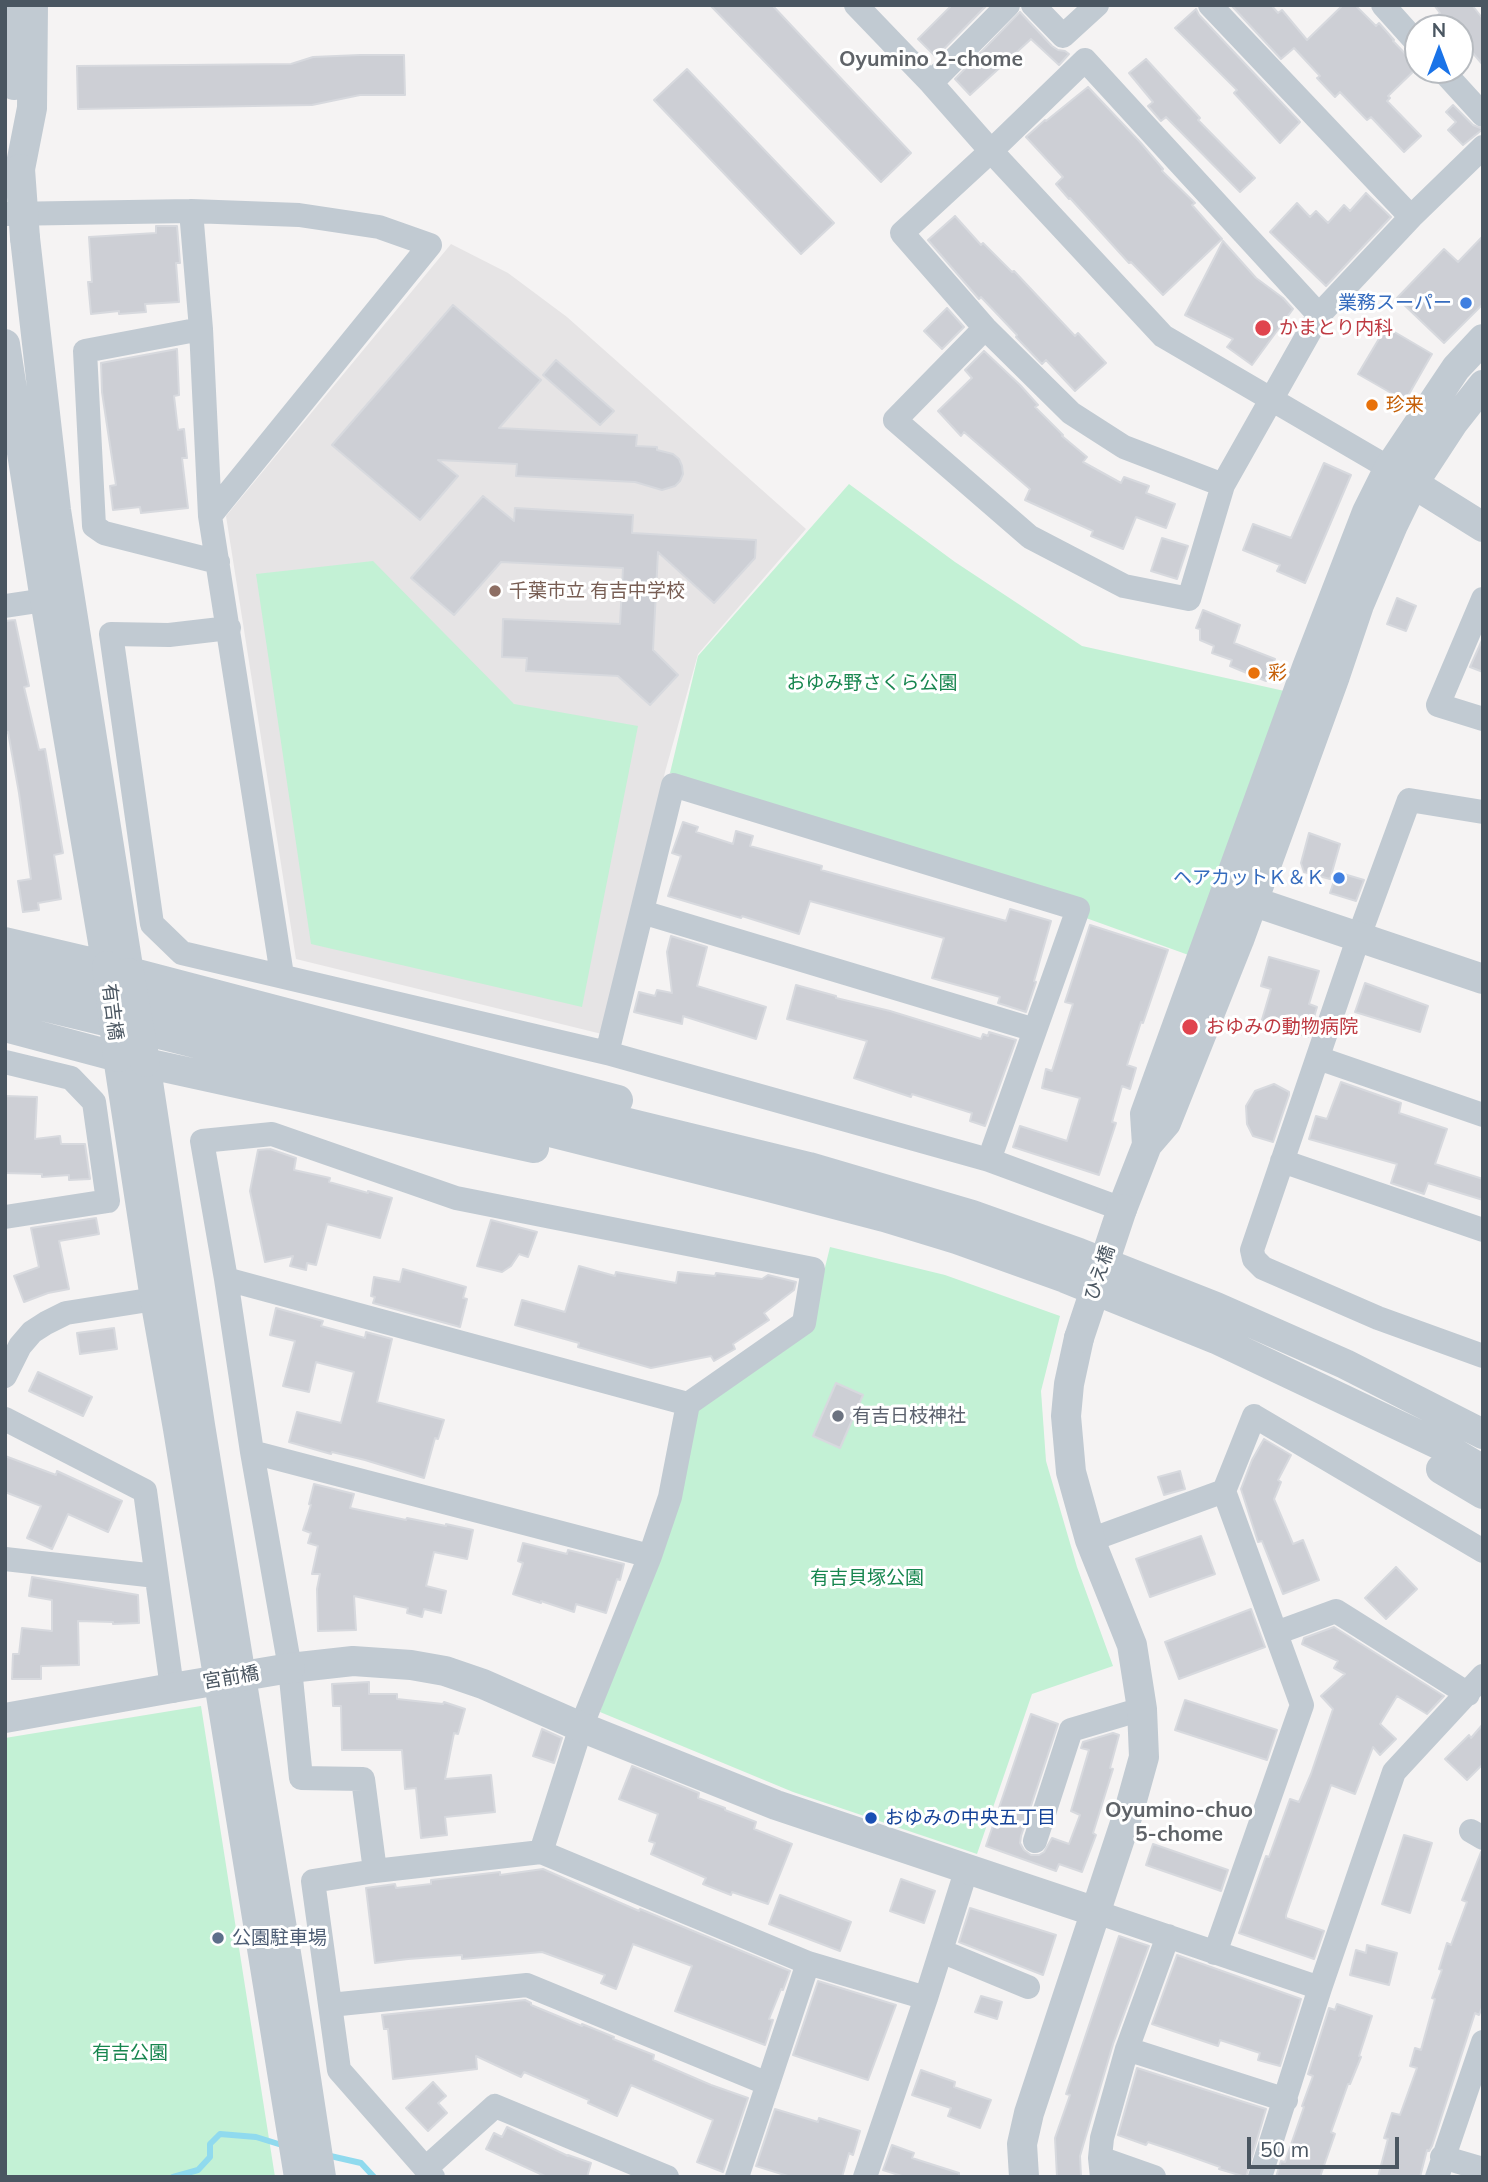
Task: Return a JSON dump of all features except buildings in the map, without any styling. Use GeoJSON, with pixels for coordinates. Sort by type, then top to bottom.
{"type":"FeatureCollection","features":[{"type":"Feature","properties":{"kind":"street"},"geometry":{"type":"LineString","coordinates":[[9,5],[25,238],[57,510],[118,970]]}},
{"type":"Feature","properties":{"kind":"street"},"geometry":{"type":"LineString","coordinates":[[20,169],[32,108],[33,5]]}},
{"type":"Feature","properties":{"kind":"street"},"geometry":{"type":"LineString","coordinates":[[856,5],[1163,336],[1271,398],[1483,527]]}},
{"type":"Feature","properties":{"kind":"street"},"geometry":{"type":"LineString","coordinates":[[931,83],[1008,5]]}},
{"type":"Feature","properties":{"kind":"street"},"geometry":{"type":"LineString","coordinates":[[1033,5],[1063,36],[1097,5]]}},
{"type":"Feature","properties":{"kind":"street"},"geometry":{"type":"LineString","coordinates":[[1210,5],[1411,217]]}},
{"type":"Feature","properties":{"kind":"street"},"geometry":{"type":"LineString","coordinates":[[1382,5],[1404,29]]}},
{"type":"Feature","properties":{"kind":"street"},"geometry":{"type":"LineString","coordinates":[[1223,485],[1124,447],[1071,413],[985,328],[902,233],[1085,60],[1319,315]]}},
{"type":"Feature","properties":{"kind":"street"},"geometry":{"type":"LineString","coordinates":[[1455,84],[1483,115]]}},
{"type":"Feature","properties":{"kind":"street"},"geometry":{"type":"LineString","coordinates":[[985,328],[895,420],[1030,537],[1124,586],[1189,599],[1223,485],[1319,315],[1411,217],[1483,147]]}},
{"type":"Feature","properties":{"kind":"street"},"geometry":{"type":"LineString","coordinates":[[191,211],[201,329],[210,516],[282,975]]}},
{"type":"Feature","properties":{"kind":"street"},"geometry":{"type":"LineString","coordinates":[[5,214],[191,211],[299,215],[379,227],[430,245],[210,516]]}},
{"type":"Feature","properties":{"kind":"street"},"geometry":{"type":"LineString","coordinates":[[201,329],[85,351],[94,526],[104,533],[218,562]]}},
{"type":"Feature","properties":{"kind":"street"},"geometry":{"type":"LineString","coordinates":[[1240,898],[1294,790],[1401,476],[1456,368],[1483,339]]}},
{"type":"Feature","properties":{"kind":"street"},"geometry":{"type":"LineString","coordinates":[[5,344],[45,600],[118,970]]}},
{"type":"Feature","properties":{"kind":"street"},"geometry":{"type":"LineString","coordinates":[[1240,898],[1267,778],[1367,512],[1453,423],[1483,385]]}},
{"type":"Feature","properties":{"kind":"street"},"geometry":{"type":"LineString","coordinates":[[1483,599],[1438,705],[1483,719]]}},
{"type":"Feature","properties":{"kind":"street"},"geometry":{"type":"LineString","coordinates":[[5,606],[45,600]]}},
{"type":"Feature","properties":{"kind":"street"},"geometry":{"type":"LineString","coordinates":[[229,628],[169,635],[111,634],[152,924],[182,953],[607,1053],[989,1160],[1122,1209]]}},
{"type":"Feature","properties":{"kind":"street"},"geometry":{"type":"LineString","coordinates":[[607,1053],[673,785],[1078,909],[989,1160]]}},
{"type":"Feature","properties":{"kind":"street"},"geometry":{"type":"LineString","coordinates":[[1483,812],[1409,800],[1359,936],[1252,1250],[1254,1259],[1263,1268],[1378,1318],[1483,1356]]}},
{"type":"Feature","properties":{"kind":"street"},"geometry":{"type":"LineString","coordinates":[[1240,898],[1483,978]]}},
{"type":"Feature","properties":{"kind":"street","name":"ひえ橋"},"geometry":{"type":"LineString","coordinates":[[1024,2177],[1023,2144],[1029,2113],[1129,1811],[1144,1757],[1142,1709],[1132,1645],[1090,1540],[1071,1472],[1066,1416],[1069,1384],[1079,1338],[1122,1209],[1147,1145],[1145,1114],[1240,898]]}},
{"type":"Feature","properties":{"kind":"street"},"geometry":{"type":"LineString","coordinates":[[642,912],[1035,1030]]}},
{"type":"Feature","properties":{"kind":"street"},"geometry":{"type":"LineString","coordinates":[[5,942],[741,1132],[781,1147],[809,1167]]}},
{"type":"Feature","properties":{"kind":"street","name":"有吉橋"},"geometry":{"type":"LineString","coordinates":[[118,970],[132,1060]]}},
{"type":"Feature","properties":{"kind":"street"},"geometry":{"type":"LineString","coordinates":[[5,971],[809,1167],[972,1215],[1079,1252],[1216,1307],[1345,1364],[1483,1434]]}},
{"type":"Feature","properties":{"kind":"street"},"geometry":{"type":"LineString","coordinates":[[5,997],[765,1186],[956,1239],[1065,1278],[1216,1339],[1444,1447],[1483,1470]]}},
{"type":"Feature","properties":{"kind":"street"},"geometry":{"type":"LineString","coordinates":[[5,1027],[132,1060],[656,1175],[698,1182],[765,1186]]}},
{"type":"Feature","properties":{"kind":"street"},"geometry":{"type":"LineString","coordinates":[[1318,1058],[1483,1115]]}},
{"type":"Feature","properties":{"kind":"street"},"geometry":{"type":"LineString","coordinates":[[132,1060],[155,1299],[274,2033],[303,2127]]}},
{"type":"Feature","properties":{"kind":"street"},"geometry":{"type":"LineString","coordinates":[[132,1060],[200,1425],[303,2127],[313,2176]]}},
{"type":"Feature","properties":{"kind":"street"},"geometry":{"type":"LineString","coordinates":[[5,1062],[71,1078],[94,1102],[108,1201],[5,1217]]}},
{"type":"Feature","properties":{"kind":"street"},"geometry":{"type":"LineString","coordinates":[[375,1871],[363,1779],[301,1778],[290,1668],[202,1141],[272,1134],[456,1198],[813,1269],[804,1323],[688,1404],[670,1497],[650,1556],[581,1727],[541,1852]]}},
{"type":"Feature","properties":{"kind":"street"},"geometry":{"type":"LineString","coordinates":[[1282,1161],[1483,1230]]}},
{"type":"Feature","properties":{"kind":"street"},"geometry":{"type":"LineString","coordinates":[[226,1279],[688,1404]]}},
{"type":"Feature","properties":{"kind":"street"},"geometry":{"type":"LineString","coordinates":[[5,1376],[20,1346],[32,1332],[46,1323],[66,1313],[155,1299]]}},
{"type":"Feature","properties":{"kind":"street"},"geometry":{"type":"LineString","coordinates":[[1336,1395],[1368,1424],[1483,1494]]}},
{"type":"Feature","properties":{"kind":"street"},"geometry":{"type":"LineString","coordinates":[[1436,1409],[1483,1417]]}},
{"type":"Feature","properties":{"kind":"street"},"geometry":{"type":"LineString","coordinates":[[1215,1953],[1302,1705],[1224,1491],[1255,1416],[1483,1550]]}},
{"type":"Feature","properties":{"kind":"street"},"geometry":{"type":"LineString","coordinates":[[5,1419],[145,1491],[172,1688]]}},
{"type":"Feature","properties":{"kind":"street"},"geometry":{"type":"LineString","coordinates":[[252,1452],[650,1556]]}},
{"type":"Feature","properties":{"kind":"street"},"geometry":{"type":"LineString","coordinates":[[1090,1540],[1224,1491]]}},
{"type":"Feature","properties":{"kind":"street"},"geometry":{"type":"LineString","coordinates":[[5,1559],[156,1576]]}},
{"type":"Feature","properties":{"kind":"street"},"geometry":{"type":"LineString","coordinates":[[1260,2177],[1320,1988],[1394,1772],[1475,1685],[1336,1611],[1276,1633]]}},
{"type":"Feature","properties":{"kind":"street","name":"宮前橋"},"geometry":{"type":"LineString","coordinates":[[5,1718],[290,1668],[353,1661],[411,1665],[445,1671],[483,1684],[581,1727],[776,1805],[1096,1912]]}},
{"type":"Feature","properties":{"kind":"street"},"geometry":{"type":"LineString","coordinates":[[1035,1841],[1071,1730],[1142,1709]]}},
{"type":"Feature","properties":{"kind":"street"},"geometry":{"type":"LineString","coordinates":[[667,2177],[495,2106],[429,2173],[339,2070],[313,1881],[541,1852],[808,1963],[926,1998]]}},
{"type":"Feature","properties":{"kind":"street"},"geometry":{"type":"LineString","coordinates":[[865,2177],[967,1868]]}},
{"type":"Feature","properties":{"kind":"street"},"geometry":{"type":"LineString","coordinates":[[1096,1912],[1320,1988]]}},
{"type":"Feature","properties":{"kind":"street"},"geometry":{"type":"LineString","coordinates":[[1154,2177],[1101,2167],[1102,2138],[1127,2049],[1168,1936]]}},
{"type":"Feature","properties":{"kind":"street"},"geometry":{"type":"LineString","coordinates":[[941,1951],[1028,1987]]}},
{"type":"Feature","properties":{"kind":"street"},"geometry":{"type":"LineString","coordinates":[[737,2177],[808,1963]]}},
{"type":"Feature","properties":{"kind":"street"},"geometry":{"type":"LineString","coordinates":[[330,2005],[527,1985],[768,2084]]}},
{"type":"Feature","properties":{"kind":"street"},"geometry":{"type":"LineString","coordinates":[[1483,2042],[1439,2167],[1483,2169]]}},
{"type":"Feature","properties":{"kind":"street"},"geometry":{"type":"LineString","coordinates":[[1127,2049],[1286,2100]]}},
{"type":"Feature","properties":{"kind":"street"},"geometry":{"type":"LineString","coordinates":[[1456,2118],[1483,2111]]}},
{"type":"Feature","properties":{"kind":"shaded area","name":"千葉市立 有吉中学校"},"geometry":{"type":"Polygon","coordinates":[[[451,244],[508,273],[567,317],[806,529],[698,654],[665,772],[606,1035],[296,959],[226,516],[451,244]]]}},
{"type":"Feature","properties":{"kind":"green space","name":"おゆみ野さくら公園"},"geometry":{"type":"Polygon","coordinates":[[[849,484],[955,562],[1082,646],[1289,692],[1194,957],[1086,918],[1089,908],[670,773],[698,656],[849,484]]]}},
{"type":"Feature","properties":{"kind":"green space"},"geometry":{"type":"Polygon","coordinates":[[[373,561],[514,704],[638,726],[582,1007],[311,944],[256,574],[373,561]]]}},
{"type":"Feature","properties":{"kind":"green space","name":"有吉貝塚公園"},"geometry":{"type":"Polygon","coordinates":[[[830,1247],[945,1275],[1060,1316],[1041,1391],[1046,1461],[1077,1567],[1113,1666],[1032,1694],[977,1854],[793,1792],[600,1712],[697,1403],[810,1329],[830,1247]]]}},
{"type":"Feature","properties":{"kind":"green space","name":"有吉公園"},"geometry":{"type":"Polygon","coordinates":[[[201,1706],[275,2177],[5,2177],[5,1738],[201,1706]]]}},
{"type":"Feature","properties":{"kind":"waterway"},"geometry":{"type":"LineString","coordinates":[[173,2177],[198,2170],[210,2157],[210,2144],[220,2134],[256,2137],[285,2146]]}},
{"type":"Feature","properties":{"kind":"waterway"},"geometry":{"type":"LineString","coordinates":[[326,2155],[361,2163],[374,2177]]}},
{"type":"Feature","properties":{"kind":"place","name":"業務スーパー"},"geometry":{"type":"Point","coordinates":[1466,303]}},
{"type":"Feature","properties":{"kind":"place","name":"かまとり内科"},"geometry":{"type":"Point","coordinates":[1263,328]}},
{"type":"Feature","properties":{"kind":"place","name":"珍来"},"geometry":{"type":"Point","coordinates":[1372,405]}},
{"type":"Feature","properties":{"kind":"place","name":"千葉市立 有吉中学校"},"geometry":{"type":"Point","coordinates":[495,591]}},
{"type":"Feature","properties":{"kind":"place","name":"彩"},"geometry":{"type":"Point","coordinates":[1254,673]}},
{"type":"Feature","properties":{"kind":"place","name":"ヘアカットＫ＆Ｋ"},"geometry":{"type":"Point","coordinates":[1339,878]}},
{"type":"Feature","properties":{"kind":"place","name":"おゆみの動物病院"},"geometry":{"type":"Point","coordinates":[1190,1027]}},
{"type":"Feature","properties":{"kind":"place","name":"有吉日枝神社"},"geometry":{"type":"Point","coordinates":[838,1416]}},
{"type":"Feature","properties":{"kind":"place","name":"おゆみの中央五丁目"},"geometry":{"type":"Point","coordinates":[871,1818]}},
{"type":"Feature","properties":{"kind":"place","name":"公園駐車場"},"geometry":{"type":"Point","coordinates":[218,1938]}},
{"type":"Feature","properties":{"kind":"district","name":"Oyumino 2-chome"},"geometry":{"type":"Point","coordinates":[931,60]}},
{"type":"Feature","properties":{"kind":"district","name":"Oyumino-chuo 5-chome"},"geometry":{"type":"Point","coordinates":[1179,1823]}}]}
